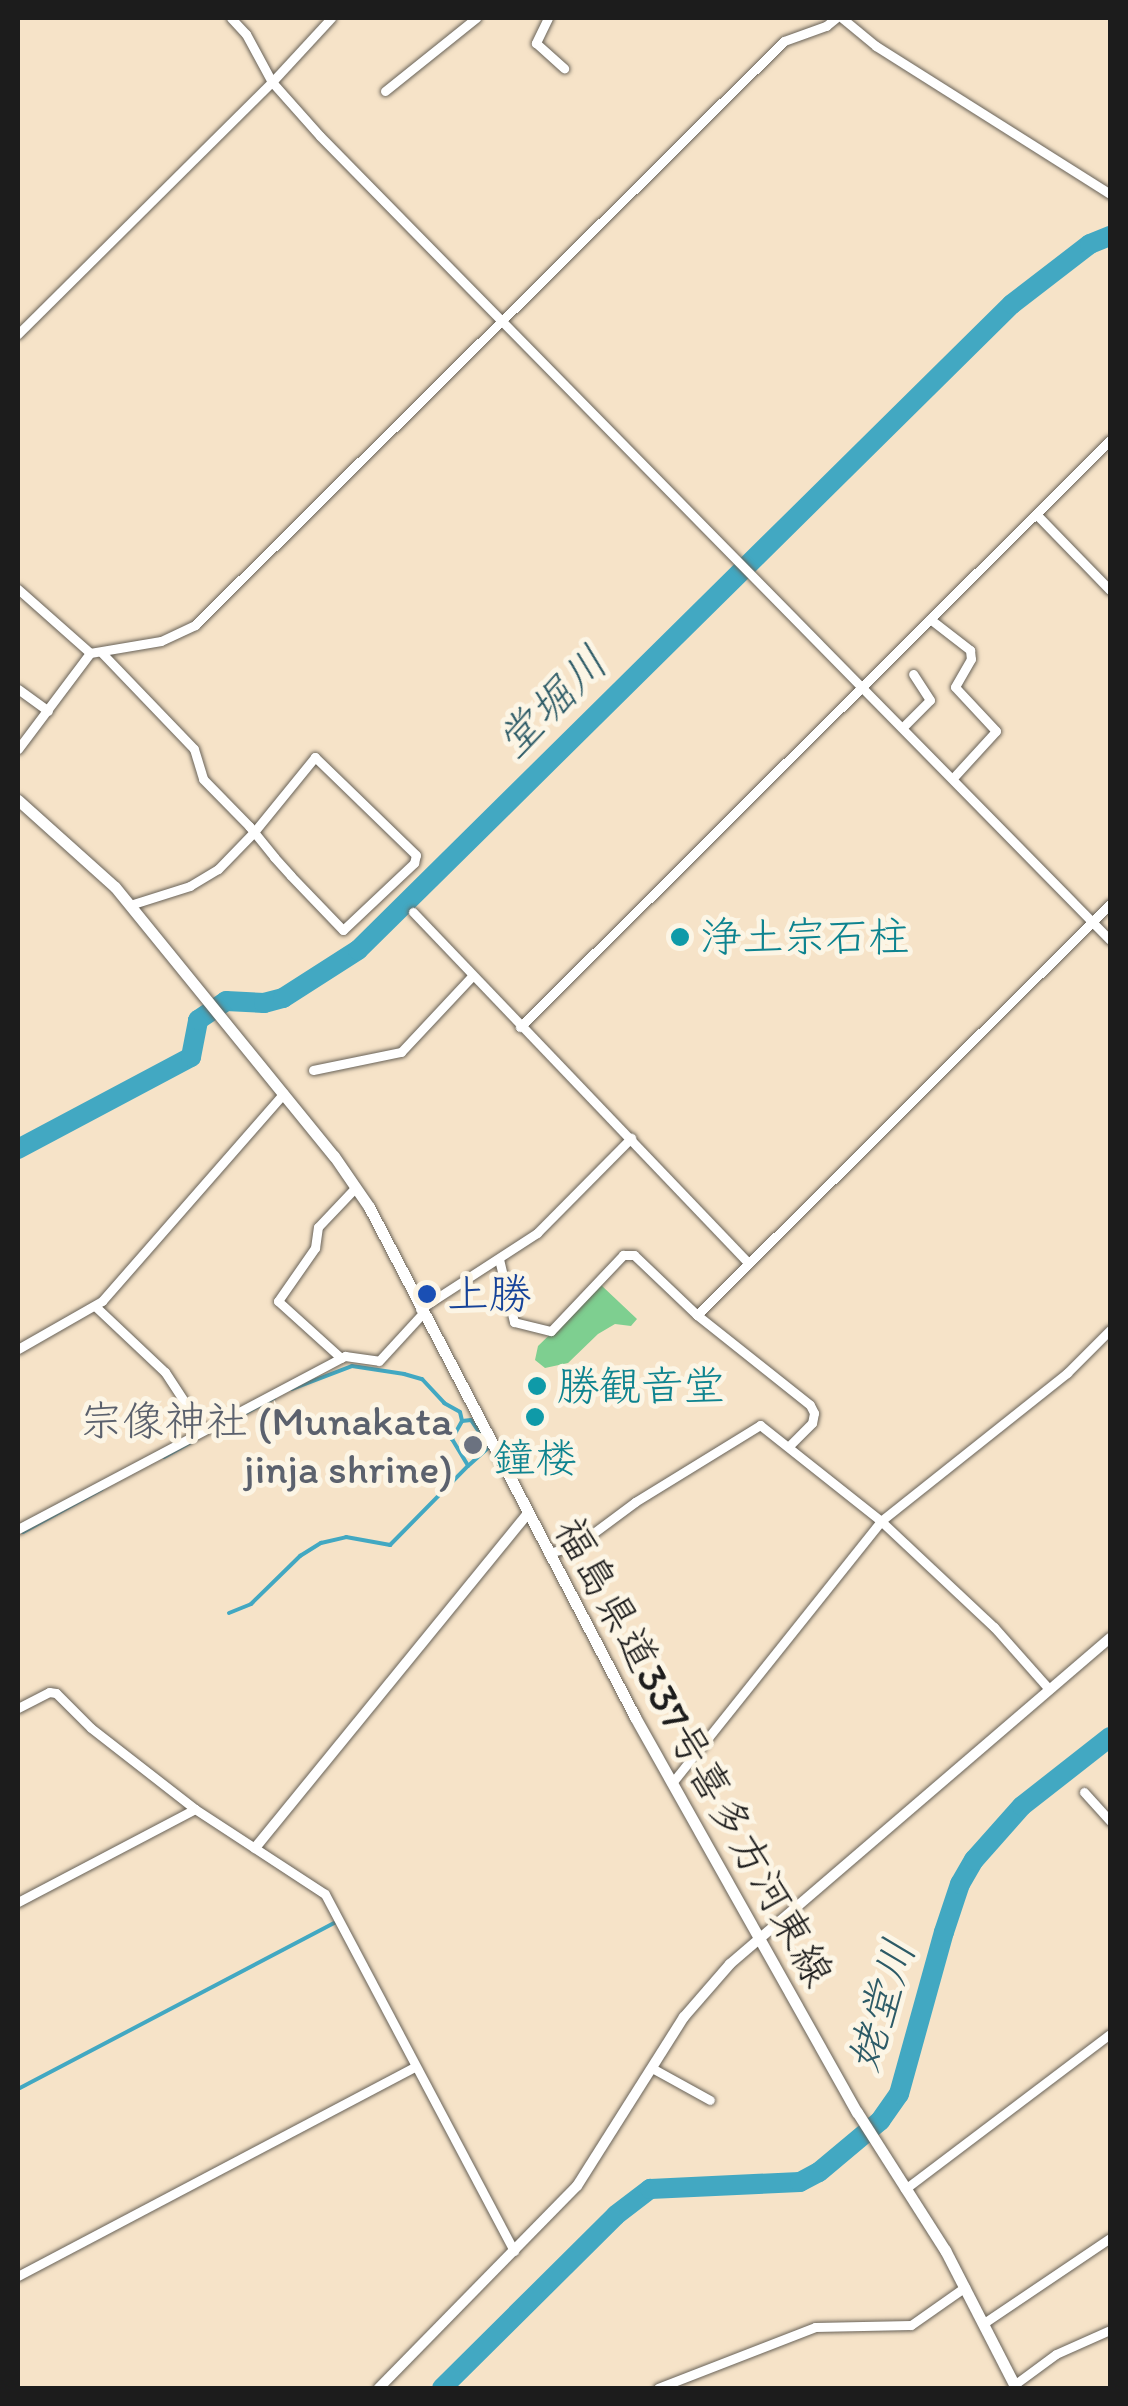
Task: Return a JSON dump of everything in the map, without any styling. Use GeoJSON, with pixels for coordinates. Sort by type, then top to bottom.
{"type":"FeatureCollection","features":[{"type":"Feature","properties":{"kind":"main road","name":"福島県道337号喜多方河東線"},"geometry":{"type":"LineString","coordinates":[[18,800],[97,866],[356,1186],[672,1783],[857,2112],[966,2286],[1015,2387]]}},
{"type":"Feature","properties":{"kind":"street"},"geometry":{"type":"LineString","coordinates":[[231,18],[246,34],[272,82],[320,136],[1110,940]]}},
{"type":"Feature","properties":{"kind":"street"},"geometry":{"type":"LineString","coordinates":[[18,334],[272,82],[331,18]]}},
{"type":"Feature","properties":{"kind":"street"},"geometry":{"type":"LineString","coordinates":[[385,91],[476,18]]}},
{"type":"Feature","properties":{"kind":"street"},"geometry":{"type":"LineString","coordinates":[[548,18],[536,43],[564,68]]}},
{"type":"Feature","properties":{"kind":"street"},"geometry":{"type":"LineString","coordinates":[[18,749],[95,652],[161,641],[196,625],[784,41],[839,18],[876,46],[1110,194]]}},
{"type":"Feature","properties":{"kind":"street"},"geometry":{"type":"LineString","coordinates":[[520,1027],[1110,440]]}},
{"type":"Feature","properties":{"kind":"street"},"geometry":{"type":"LineString","coordinates":[[1036,514],[1110,590]]}},
{"type":"Feature","properties":{"kind":"street"},"geometry":{"type":"LineString","coordinates":[[18,589],[95,652],[194,749],[203,779],[254,832],[343,930],[416,858],[318,756],[254,832],[208,876],[130,906]]}},
{"type":"Feature","properties":{"kind":"street"},"geometry":{"type":"LineString","coordinates":[[930,618],[970,650],[971,659],[956,687],[996,730],[953,778]]}},
{"type":"Feature","properties":{"kind":"street"},"geometry":{"type":"LineString","coordinates":[[903,726],[930,700],[914,674]]}},
{"type":"Feature","properties":{"kind":"street"},"geometry":{"type":"LineString","coordinates":[[18,688],[48,711]]}},
{"type":"Feature","properties":{"kind":"street"},"geometry":{"type":"LineString","coordinates":[[697,1315],[1110,904]]}},
{"type":"Feature","properties":{"kind":"street"},"geometry":{"type":"LineString","coordinates":[[413,912],[748,1262]]}},
{"type":"Feature","properties":{"kind":"street"},"geometry":{"type":"LineString","coordinates":[[314,1070],[401,1052],[472,976]]}},
{"type":"Feature","properties":{"kind":"street"},"geometry":{"type":"LineString","coordinates":[[18,1349],[96,1306],[284,1094]]}},
{"type":"Feature","properties":{"kind":"street"},"geometry":{"type":"LineString","coordinates":[[18,1529],[341,1358],[379,1361],[421,1311],[537,1233],[630,1138]]}},
{"type":"Feature","properties":{"kind":"street"},"geometry":{"type":"LineString","coordinates":[[341,1358],[278,1301],[314,1248],[318,1227],[356,1186]]}},
{"type":"Feature","properties":{"kind":"street"},"geometry":{"type":"LineString","coordinates":[[499,1258],[514,1322],[551,1331],[627,1252],[697,1315],[812,1408],[812,1423],[789,1446]]}},
{"type":"Feature","properties":{"kind":"street"},"geometry":{"type":"LineString","coordinates":[[96,1306],[165,1372],[203,1430]]}},
{"type":"Feature","properties":{"kind":"street"},"geometry":{"type":"LineString","coordinates":[[672,1783],[881,1521],[1067,1373],[1110,1330]]}},
{"type":"Feature","properties":{"kind":"street"},"geometry":{"type":"LineString","coordinates":[[548,1553],[576,1546],[754,1426],[768,1429],[881,1521],[994,1627],[1049,1689]]}},
{"type":"Feature","properties":{"kind":"street"},"geometry":{"type":"LineString","coordinates":[[254,1848],[528,1514]]}},
{"type":"Feature","properties":{"kind":"street"},"geometry":{"type":"LineString","coordinates":[[378,2388],[588,2172],[698,1998],[758,1938],[772,1931],[851,1856],[1110,1638]]}},
{"type":"Feature","properties":{"kind":"street"},"geometry":{"type":"LineString","coordinates":[[18,1708],[49,1692],[56,1693],[92,1728],[196,1808],[325,1894],[514,2251]]}},
{"type":"Feature","properties":{"kind":"street"},"geometry":{"type":"LineString","coordinates":[[1084,1792],[1110,1822]]}},
{"type":"Feature","properties":{"kind":"street"},"geometry":{"type":"LineString","coordinates":[[18,1902],[196,1808]]}},
{"type":"Feature","properties":{"kind":"street"},"geometry":{"type":"LineString","coordinates":[[905,2189],[1110,2034]]}},
{"type":"Feature","properties":{"kind":"street"},"geometry":{"type":"LineString","coordinates":[[18,2276],[415,2067]]}},
{"type":"Feature","properties":{"kind":"street"},"geometry":{"type":"LineString","coordinates":[[652,2068],[710,2100]]}},
{"type":"Feature","properties":{"kind":"street"},"geometry":{"type":"LineString","coordinates":[[984,2322],[1110,2238]]}},
{"type":"Feature","properties":{"kind":"street"},"geometry":{"type":"LineString","coordinates":[[658,2388],[814,2326],[911,2325],[966,2286]]}},
{"type":"Feature","properties":{"kind":"street"},"geometry":{"type":"LineString","coordinates":[[1015,2387],[1056,2354],[1110,2330]]}},
{"type":"Feature","properties":{"kind":"green space"},"geometry":{"type":"Polygon","coordinates":[[[601,1285],[637,1319],[631,1326],[615,1324],[598,1334],[568,1363],[545,1368],[535,1360],[538,1346],[601,1285]]]}},
{"type":"Feature","properties":{"kind":"waterway","name":"堂堀川"},"geometry":{"type":"LineString","coordinates":[[18,1149],[191,1057],[198,1020],[226,1001],[264,1003],[283,998],[358,950],[1012,304],[1090,244],[1110,236]]}},
{"type":"Feature","properties":{"kind":"waterway"},"geometry":{"type":"LineString","coordinates":[[292,1389],[352,1366],[422,1379],[444,1403],[460,1412],[462,1421],[452,1439],[468,1466],[489,1447]]}},
{"type":"Feature","properties":{"kind":"waterway"},"geometry":{"type":"LineString","coordinates":[[221,1426],[274,1398]]}},
{"type":"Feature","properties":{"kind":"waterway"},"geometry":{"type":"LineString","coordinates":[[462,1421],[471,1420],[484,1439]]}},
{"type":"Feature","properties":{"kind":"waterway"},"geometry":{"type":"LineString","coordinates":[[164,1457],[195,1440]]}},
{"type":"Feature","properties":{"kind":"waterway"},"geometry":{"type":"LineString","coordinates":[[229,1613],[251,1604],[300,1556],[321,1543],[346,1537],[390,1545],[468,1466]]}},
{"type":"Feature","properties":{"kind":"waterway"},"geometry":{"type":"LineString","coordinates":[[23,1532],[102,1489]]}},
{"type":"Feature","properties":{"kind":"waterway","name":"姥堂川"},"geometry":{"type":"LineString","coordinates":[[442,2388],[616,2215],[650,2189],[800,2182],[819,2172],[880,2121],[899,2094],[944,1932],[960,1884],[974,1860],[1022,1806],[1110,1737]]}},
{"type":"Feature","properties":{"kind":"waterway"},"geometry":{"type":"LineString","coordinates":[[18,2089],[334,1923]]}},
{"type":"Feature","properties":{"kind":"place","name":"浄土宗石柱"},"geometry":{"type":"Point","coordinates":[680,937]}},
{"type":"Feature","properties":{"kind":"place","name":"上勝"},"geometry":{"type":"Point","coordinates":[427,1294]}},
{"type":"Feature","properties":{"kind":"place","name":"勝観音堂"},"geometry":{"type":"Point","coordinates":[537,1386]}},
{"type":"Feature","properties":{"kind":"place","name":"鐘楼"},"geometry":{"type":"Point","coordinates":[535,1417]}},
{"type":"Feature","properties":{"kind":"place","name":"宗像神社 (Munakata jinja shrine)"},"geometry":{"type":"Point","coordinates":[473,1445]}}]}
